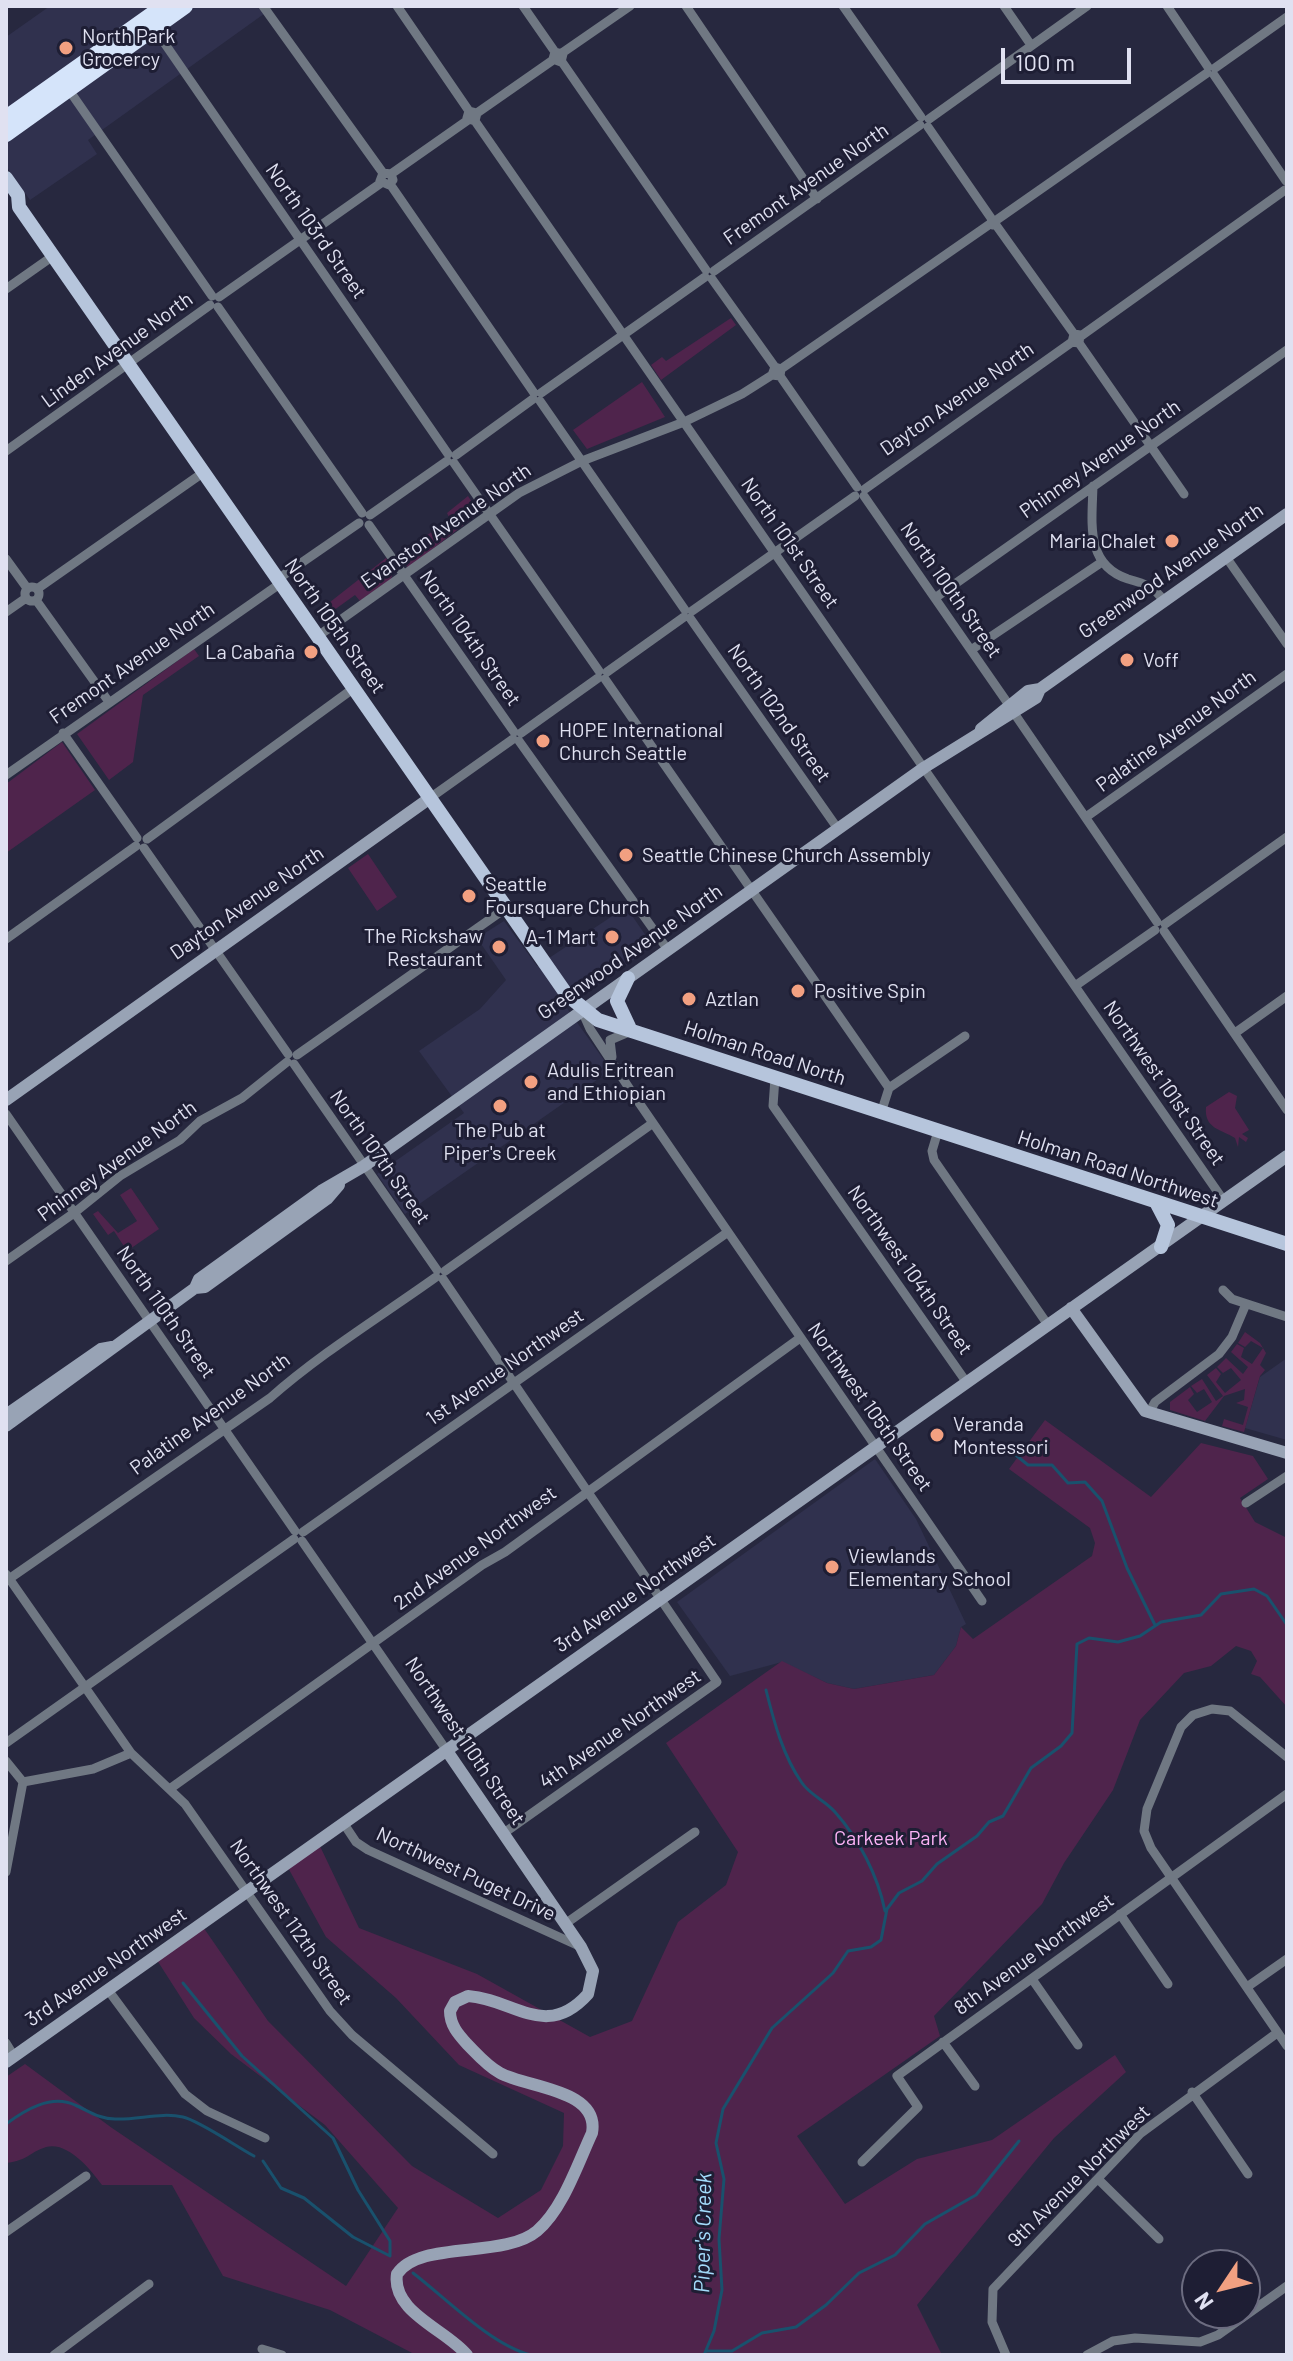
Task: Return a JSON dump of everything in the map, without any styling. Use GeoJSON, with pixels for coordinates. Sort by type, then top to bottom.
{"type":"FeatureCollection","features":[{"type":"Feature","properties":{"kind":"highway"},"geometry":{"type":"LineString","coordinates":[[6,118],[164,6]]}},
{"type":"Feature","properties":{"kind":"highway"},"geometry":{"type":"LineString","coordinates":[[6,134],[185,6]]}},
{"type":"Feature","properties":{"kind":"main road","name":"North 105th Street"},"geometry":{"type":"LineString","coordinates":[[6,178],[18,195],[19,207]]}},
{"type":"Feature","properties":{"kind":"main road","name":"North 105th Street"},"geometry":{"type":"LineString","coordinates":[[6,197],[19,207],[506,908],[582,1011]]}},
{"type":"Feature","properties":{"kind":"main road"},"geometry":{"type":"LineString","coordinates":[[628,978],[617,1001],[631,1031]]}},
{"type":"Feature","properties":{"kind":"main road","name":"Holman Road North"},"geometry":{"type":"LineString","coordinates":[[582,1011],[598,1020],[938,1131]]}},
{"type":"Feature","properties":{"kind":"main road","name":"Holman Road Northwest"},"geometry":{"type":"LineString","coordinates":[[938,1131],[1287,1244]]}},
{"type":"Feature","properties":{"kind":"main road"},"geometry":{"type":"LineString","coordinates":[[1156,1202],[1168,1225],[1161,1247]]}},
{"type":"Feature","properties":{"kind":"street","name":"North 102nd Street"},"geometry":{"type":"LineString","coordinates":[[263,6],[838,829]]}},
{"type":"Feature","properties":{"kind":"street","name":"North 101st Street"},"geometry":{"type":"LineString","coordinates":[[397,6],[1075,986]]}},
{"type":"Feature","properties":{"kind":"street","name":"North 100th Street"},"geometry":{"type":"LineString","coordinates":[[523,6],[1287,1110]]}},
{"type":"Feature","properties":{"kind":"street","name":"Linden Avenue North"},"geometry":{"type":"LineString","coordinates":[[6,451],[299,239],[630,6]]}},
{"type":"Feature","properties":{"kind":"street"},"geometry":{"type":"LineString","coordinates":[[686,6],[817,199]]}},
{"type":"Feature","properties":{"kind":"street"},"geometry":{"type":"LineString","coordinates":[[843,6],[1184,494]]}},
{"type":"Feature","properties":{"kind":"street"},"geometry":{"type":"LineString","coordinates":[[1004,6],[1031,45]]}},
{"type":"Feature","properties":{"kind":"street","name":"Fremont Avenue North"},"geometry":{"type":"LineString","coordinates":[[6,775],[1087,6]]}},
{"type":"Feature","properties":{"kind":"street"},"geometry":{"type":"LineString","coordinates":[[1167,6],[1286,186]]}},
{"type":"Feature","properties":{"kind":"street","name":"Evanston Avenue North"},"geometry":{"type":"LineString","coordinates":[[318,636],[540,481],[582,461],[684,422],[742,394],[777,372],[1287,17]]}},
{"type":"Feature","properties":{"kind":"street","name":"North 103rd Street"},"geometry":{"type":"LineString","coordinates":[[154,28],[889,1088]]}},
{"type":"Feature","properties":{"kind":"street","name":"North 104th Street"},"geometry":{"type":"LineString","coordinates":[[69,90],[668,950]]}},
{"type":"Feature","properties":{"kind":"street","name":"Dayton Avenue North"},"geometry":{"type":"LineString","coordinates":[[6,1100],[1076,339],[1286,186]]}},
{"type":"Feature","properties":{"kind":"street"},"geometry":{"type":"LineString","coordinates":[[6,289],[53,256]]}},
{"type":"Feature","properties":{"kind":"street","name":"Phinney Avenue North"},"geometry":{"type":"LineString","coordinates":[[935,598],[1287,350]]}},
{"type":"Feature","properties":{"kind":"street"},"geometry":{"type":"LineString","coordinates":[[6,612],[204,472]]}},
{"type":"Feature","properties":{"kind":"street"},"geometry":{"type":"LineString","coordinates":[[1093,486],[1092,537],[1102,562],[1118,576],[1151,585],[1164,601]]}},
{"type":"Feature","properties":{"kind":"street","name":"Greenwood Avenue North"},"geometry":{"type":"LineString","coordinates":[[6,1426],[106,1357],[112,1347],[195,1288],[199,1279],[321,1191],[364,1166],[925,767],[980,731],[990,730],[1012,709],[1036,698],[1040,689],[1287,514]]}},
{"type":"Feature","properties":{"kind":"street"},"geometry":{"type":"LineString","coordinates":[[1226,557],[1287,644]]}},
{"type":"Feature","properties":{"kind":"street"},"geometry":{"type":"LineString","coordinates":[[6,559],[109,702]]}},
{"type":"Feature","properties":{"kind":"street"},"geometry":{"type":"LineString","coordinates":[[971,650],[1102,562]]}},
{"type":"Feature","properties":{"kind":"street","name":"Palatine Avenue North"},"geometry":{"type":"LineString","coordinates":[[1086,817],[1287,674]]}},
{"type":"Feature","properties":{"kind":"street"},"geometry":{"type":"LineString","coordinates":[[6,939],[354,688]]}},
{"type":"Feature","properties":{"kind":"street","name":"North 107th Street"},"geometry":{"type":"LineString","coordinates":[[63,733],[292,1059],[717,1682]]}},
{"type":"Feature","properties":{"kind":"street"},"geometry":{"type":"LineString","coordinates":[[1075,986],[1287,837]]}},
{"type":"Feature","properties":{"kind":"street","name":"Phinney Avenue North"},"geometry":{"type":"LineString","coordinates":[[6,1261],[120,1176],[180,1140],[200,1121],[242,1098],[292,1059],[506,908]]}},
{"type":"Feature","properties":{"kind":"street","name":"Northwest 101st Street"},"geometry":{"type":"LineString","coordinates":[[1075,986],[1224,1201]]}},
{"type":"Feature","properties":{"kind":"street"},"geometry":{"type":"LineString","coordinates":[[1235,1033],[1287,996]]}},
{"type":"Feature","properties":{"kind":"street","name":"North 105th Street"},"geometry":{"type":"LineString","coordinates":[[582,1011],[590,1029],[728,1232]]}},
{"type":"Feature","properties":{"kind":"street"},"geometry":{"type":"LineString","coordinates":[[617,1068],[609,1042],[614,1036],[631,1031]]}},
{"type":"Feature","properties":{"kind":"street"},"geometry":{"type":"LineString","coordinates":[[881,1113],[889,1088],[965,1036]]}},
{"type":"Feature","properties":{"kind":"street","name":"Northwest 104th Street"},"geometry":{"type":"LineString","coordinates":[[775,1078],[773,1106],[967,1383]]}},
{"type":"Feature","properties":{"kind":"street","name":"North 110th Street"},"geometry":{"type":"LineString","coordinates":[[6,1114],[299,1536]]}},
{"type":"Feature","properties":{"kind":"street","name":"Palatine Avenue North"},"geometry":{"type":"LineString","coordinates":[[7,1578],[653,1123]]}},
{"type":"Feature","properties":{"kind":"street"},"geometry":{"type":"LineString","coordinates":[[938,1131],[932,1151],[934,1160],[1048,1325]]}},
{"type":"Feature","properties":{"kind":"street","name":"3rd Avenue Northwest"},"geometry":{"type":"LineString","coordinates":[[10,2059],[1287,1156]]}},
{"type":"Feature","properties":{"kind":"street","name":"Northwest 105th Street"},"geometry":{"type":"LineString","coordinates":[[728,1232],[982,1601]]}},
{"type":"Feature","properties":{"kind":"street","name":"1st Avenue Northwest"},"geometry":{"type":"LineString","coordinates":[[6,1743],[728,1232]]}},
{"type":"Feature","properties":{"kind":"street"},"geometry":{"type":"LineString","coordinates":[[1223,1290],[1232,1299],[1287,1317]]}},
{"type":"Feature","properties":{"kind":"street"},"geometry":{"type":"LineString","coordinates":[[1149,1413],[1155,1402],[1219,1354],[1232,1337],[1246,1304]]}},
{"type":"Feature","properties":{"kind":"street"},"geometry":{"type":"LineString","coordinates":[[1071,1308],[1134,1400],[1149,1413],[1287,1453]]}},
{"type":"Feature","properties":{"kind":"street","name":"2nd Avenue Northwest"},"geometry":{"type":"LineString","coordinates":[[171,1788],[800,1338]]}},
{"type":"Feature","properties":{"kind":"street","name":"Greenwood Avenue North"},"geometry":{"type":"LineString","coordinates":[[6,1415],[101,1349],[112,1347]]}},
{"type":"Feature","properties":{"kind":"street"},"geometry":{"type":"LineString","coordinates":[[1246,1503],[1287,1476]]}},
{"type":"Feature","properties":{"kind":"street","name":"Northwest 110th Street"},"geometry":{"type":"LineString","coordinates":[[299,1536],[592,1965],[593,1983],[588,1994],[560,2014],[535,2016],[468,1996],[455,2002],[450,2011],[455,2029],[499,2073],[580,2102],[590,2112],[593,2122],[592,2133],[554,2209],[536,2232],[505,2245],[410,2262],[397,2274],[396,2284],[405,2303],[450,2337],[467,2355]]}},
{"type":"Feature","properties":{"kind":"street","name":"Northwest 112th Street"},"geometry":{"type":"LineString","coordinates":[[7,1578],[131,1753],[171,1788],[330,2011],[352,2035],[493,2154]]}},
{"type":"Feature","properties":{"kind":"street","name":"4th Avenue Northwest"},"geometry":{"type":"LineString","coordinates":[[504,1833],[717,1682]]}},
{"type":"Feature","properties":{"kind":"street"},"geometry":{"type":"LineString","coordinates":[[1287,1757],[1230,1711],[1203,1710],[1184,1722],[1144,1825],[1151,1848],[1287,2046]]}},
{"type":"Feature","properties":{"kind":"street"},"geometry":{"type":"LineString","coordinates":[[23,1782],[93,1769],[131,1753]]}},
{"type":"Feature","properties":{"kind":"street"},"geometry":{"type":"LineString","coordinates":[[6,1761],[23,1782],[6,1872]]}},
{"type":"Feature","properties":{"kind":"street","name":"8th Avenue Northwest"},"geometry":{"type":"LineString","coordinates":[[862,2162],[918,2107],[897,2076],[1287,1794]]}},
{"type":"Feature","properties":{"kind":"street","name":"Northwest Puget Drive"},"geometry":{"type":"LineString","coordinates":[[344,1824],[356,1842],[368,1850],[581,1947]]}},
{"type":"Feature","properties":{"kind":"street"},"geometry":{"type":"LineString","coordinates":[[565,1924],[695,1832]]}},
{"type":"Feature","properties":{"kind":"street"},"geometry":{"type":"LineString","coordinates":[[1120,1914],[1168,1984]]}},
{"type":"Feature","properties":{"kind":"street"},"geometry":{"type":"LineString","coordinates":[[1247,1987],[1287,1959]]}},
{"type":"Feature","properties":{"kind":"street"},"geometry":{"type":"LineString","coordinates":[[1032,1979],[1078,2045]]}},
{"type":"Feature","properties":{"kind":"street"},"geometry":{"type":"LineString","coordinates":[[108,1990],[185,2094],[207,2111],[265,2138]]}},
{"type":"Feature","properties":{"kind":"street","name":"9th Avenue Northwest"},"geometry":{"type":"LineString","coordinates":[[1006,2355],[992,2322],[993,2289],[1141,2133],[1192,2092],[1277,2033]]}},
{"type":"Feature","properties":{"kind":"street"},"geometry":{"type":"LineString","coordinates":[[943,2042],[975,2086]]}},
{"type":"Feature","properties":{"kind":"street"},"geometry":{"type":"LineString","coordinates":[[6,2043],[10,2059]]}},
{"type":"Feature","properties":{"kind":"street"},"geometry":{"type":"LineString","coordinates":[[1192,2092],[1248,2174]]}},
{"type":"Feature","properties":{"kind":"street"},"geometry":{"type":"LineString","coordinates":[[6,2232],[86,2176]]}},
{"type":"Feature","properties":{"kind":"street"},"geometry":{"type":"LineString","coordinates":[[1098,2179],[1159,2239]]}},
{"type":"Feature","properties":{"kind":"street"},"geometry":{"type":"LineString","coordinates":[[54,2355],[149,2284]]}},
{"type":"Feature","properties":{"kind":"street"},"geometry":{"type":"LineString","coordinates":[[1087,2355],[1113,2341],[1135,2338],[1200,2342],[1218,2335],[1287,2286]]}},
{"type":"Feature","properties":{"kind":"street"},"geometry":{"type":"LineString","coordinates":[[262,2349],[282,2355]]}},
{"type":"Feature","properties":{"kind":"shaded area"},"geometry":{"type":"Polygon","coordinates":[[[50,6],[275,6],[88,140],[97,154],[30,200],[6,166],[6,37],[50,6]]]}},
{"type":"Feature","properties":{"kind":"shaded area"},"geometry":{"type":"Polygon","coordinates":[[[626,907],[653,946],[566,1007],[611,1070],[405,1214],[377,1174],[464,1113],[419,1051],[480,1009],[506,980],[477,938],[504,921],[537,966],[626,907]]]}},
{"type":"Feature","properties":{"kind":"shaded area"},"geometry":{"type":"Polygon","coordinates":[[[1287,1358],[1287,1440],[1245,1428],[1260,1377],[1287,1358]]]}},
{"type":"Feature","properties":{"kind":"shaded area","name":"Viewlands Elementary School"},"geometry":{"type":"Polygon","coordinates":[[[875,1459],[916,1519],[966,1624],[961,1627],[956,1646],[934,1675],[854,1689],[827,1683],[782,1662],[730,1676],[677,1602],[875,1459]]]}},
{"type":"Feature","properties":{"kind":"green space"},"geometry":{"type":"Polygon","coordinates":[[[731,318],[736,325],[661,380],[651,365],[662,357],[666,361],[731,318]]]}},
{"type":"Feature","properties":{"kind":"green space"},"geometry":{"type":"Polygon","coordinates":[[[642,382],[665,417],[587,449],[573,430],[642,382]]]}},
{"type":"Feature","properties":{"kind":"green space"},"geometry":{"type":"Polygon","coordinates":[[[468,496],[479,513],[408,568],[399,555],[450,519],[447,513],[468,496]]]}},
{"type":"Feature","properties":{"kind":"green space"},"geometry":{"type":"Polygon","coordinates":[[[386,558],[394,569],[391,579],[360,601],[355,595],[330,613],[325,606],[386,558]]]}},
{"type":"Feature","properties":{"kind":"green space"},"geometry":{"type":"Polygon","coordinates":[[[194,649],[199,656],[143,695],[133,762],[109,780],[77,734],[194,649]]]}},
{"type":"Feature","properties":{"kind":"green space"},"geometry":{"type":"Polygon","coordinates":[[[62,742],[95,790],[6,853],[6,784],[62,742]]]}},
{"type":"Feature","properties":{"kind":"green space"},"geometry":{"type":"Polygon","coordinates":[[[368,854],[397,897],[377,911],[348,868],[368,854]]]}},
{"type":"Feature","properties":{"kind":"green space"},"geometry":{"type":"Polygon","coordinates":[[[1229,1092],[1237,1096],[1235,1108],[1249,1130],[1242,1134],[1248,1138],[1246,1142],[1239,1137],[1238,1147],[1235,1138],[1214,1127],[1206,1114],[1206,1107],[1229,1092]]]}},
{"type":"Feature","properties":{"kind":"green space"},"geometry":{"type":"Polygon","coordinates":[[[131,1188],[159,1229],[127,1251],[114,1231],[108,1235],[93,1214],[98,1211],[118,1233],[137,1221],[120,1195],[131,1188]]]}},
{"type":"Feature","properties":{"kind":"green space"},"geometry":{"type":"Polygon","coordinates":[[[1245,1332],[1263,1348],[1251,1341],[1245,1347],[1238,1343],[1245,1332]]]}},
{"type":"Feature","properties":{"kind":"green space"},"geometry":{"type":"Polygon","coordinates":[[[1237,1344],[1244,1348],[1241,1357],[1252,1364],[1263,1348],[1266,1353],[1260,1365],[1265,1370],[1260,1376],[1244,1432],[1222,1426],[1224,1419],[1243,1425],[1248,1407],[1236,1403],[1244,1400],[1245,1389],[1224,1396],[1205,1421],[1170,1410],[1170,1402],[1190,1387],[1194,1394],[1188,1400],[1197,1412],[1212,1402],[1204,1389],[1197,1393],[1191,1386],[1202,1379],[1216,1401],[1223,1396],[1207,1375],[1216,1368],[1221,1374],[1216,1382],[1225,1393],[1241,1380],[1231,1368],[1223,1373],[1217,1367],[1226,1358],[1243,1374],[1248,1367],[1231,1352],[1237,1344]]]}},
{"type":"Feature","properties":{"kind":"green space","name":"Carkeek Park"},"geometry":{"type":"Polygon","coordinates":[[[1045,1420],[1151,1497],[1201,1443],[1253,1456],[1268,1479],[1240,1498],[1255,1522],[1287,1538],[1287,1707],[1260,1677],[1251,1674],[1257,1661],[1251,1651],[1236,1646],[1211,1666],[1184,1673],[1140,1720],[1113,1790],[1064,1863],[1042,1904],[934,2016],[940,2036],[797,2136],[845,2204],[917,2159],[992,2140],[1115,2055],[1126,2072],[1054,2138],[917,2305],[942,2355],[416,2355],[330,2310],[223,2276],[172,2185],[102,2185],[78,2158],[54,2146],[6,2163],[6,2077],[25,2064],[112,2128],[346,2286],[398,2208],[325,2125],[231,2054],[194,2018],[155,1957],[201,1924],[268,2021],[412,2166],[498,2218],[541,2190],[563,2146],[564,2113],[459,2065],[396,1998],[326,1937],[286,1864],[318,1842],[359,1928],[477,1974],[590,2037],[632,2021],[678,1922],[726,1885],[738,1852],[666,1743],[782,1661],[827,1683],[854,1689],[934,1675],[956,1646],[961,1627],[973,1639],[1092,1556],[1095,1543],[1090,1528],[1009,1469],[1045,1420]]]}},
{"type":"Feature","properties":{"kind":"waterway"},"geometry":{"type":"LineString","coordinates":[[1012,1452],[1028,1465],[1052,1465],[1068,1483],[1085,1482],[1102,1501],[1127,1568],[1155,1625]]}},
{"type":"Feature","properties":{"kind":"waterway","name":"Piper's Creek"},"geometry":{"type":"LineString","coordinates":[[704,2355],[714,2331],[722,2290],[719,2239],[724,2179],[716,2143],[723,2109],[772,2028],[833,1973],[848,1951],[871,1947],[881,1940],[887,1909],[899,1893],[922,1881],[937,1864],[977,1836],[989,1822],[1003,1816],[1031,1768],[1061,1746],[1072,1733],[1077,1644],[1089,1638],[1118,1642],[1140,1636],[1161,1622],[1201,1615],[1221,1594],[1254,1589],[1267,1596],[1287,1625]]}},
{"type":"Feature","properties":{"kind":"waterway"},"geometry":{"type":"LineString","coordinates":[[766,1690],[789,1762],[805,1787],[831,1808],[852,1834],[872,1871],[885,1911]]}},
{"type":"Feature","properties":{"kind":"waterway"},"geometry":{"type":"LineString","coordinates":[[183,1983],[242,2056],[333,2138],[358,2190],[390,2241],[390,2256],[353,2237],[304,2198],[281,2188],[263,2161]]}},
{"type":"Feature","properties":{"kind":"waterway"},"geometry":{"type":"LineString","coordinates":[[6,2124],[30,2109],[57,2101],[109,2119],[183,2117],[254,2156]]}},
{"type":"Feature","properties":{"kind":"waterway"},"geometry":{"type":"LineString","coordinates":[[707,2351],[732,2351],[762,2333],[796,2327],[826,2305],[859,2273],[895,2255],[925,2224],[976,2195],[1019,2141]]}},
{"type":"Feature","properties":{"kind":"waterway"},"geometry":{"type":"LineString","coordinates":[[413,2273],[485,2332],[531,2355]]}},
{"type":"Feature","properties":{"kind":"place","name":"North Park Grocercy"},"geometry":{"type":"Point","coordinates":[66,48]}},
{"type":"Feature","properties":{"kind":"place","name":"Maria Chalet"},"geometry":{"type":"Point","coordinates":[1172,541]}},
{"type":"Feature","properties":{"kind":"place","name":"La Cabaña"},"geometry":{"type":"Point","coordinates":[311,652]}},
{"type":"Feature","properties":{"kind":"place","name":"Voff"},"geometry":{"type":"Point","coordinates":[1127,660]}},
{"type":"Feature","properties":{"kind":"place","name":"HOPE International Church Seattle"},"geometry":{"type":"Point","coordinates":[543,741]}},
{"type":"Feature","properties":{"kind":"place","name":"Seattle Chinese Church Assembly"},"geometry":{"type":"Point","coordinates":[626,855]}},
{"type":"Feature","properties":{"kind":"place","name":"Seattle Foursquare Church"},"geometry":{"type":"Point","coordinates":[469,896]}},
{"type":"Feature","properties":{"kind":"place","name":"A-1 Mart"},"geometry":{"type":"Point","coordinates":[612,937]}},
{"type":"Feature","properties":{"kind":"place","name":"The Rickshaw Restaurant"},"geometry":{"type":"Point","coordinates":[499,947]}},
{"type":"Feature","properties":{"kind":"place","name":"Positive Spin"},"geometry":{"type":"Point","coordinates":[798,991]}},
{"type":"Feature","properties":{"kind":"place","name":"Aztlan"},"geometry":{"type":"Point","coordinates":[689,999]}},
{"type":"Feature","properties":{"kind":"place","name":"Adulis Eritrean and Ethiopian"},"geometry":{"type":"Point","coordinates":[531,1082]}},
{"type":"Feature","properties":{"kind":"place","name":"The Pub at Piper's Creek"},"geometry":{"type":"Point","coordinates":[500,1106]}},
{"type":"Feature","properties":{"kind":"place","name":"Veranda Montessori"},"geometry":{"type":"Point","coordinates":[937,1435]}},
{"type":"Feature","properties":{"kind":"place","name":"Viewlands Elementary School"},"geometry":{"type":"Point","coordinates":[832,1567]}}]}
